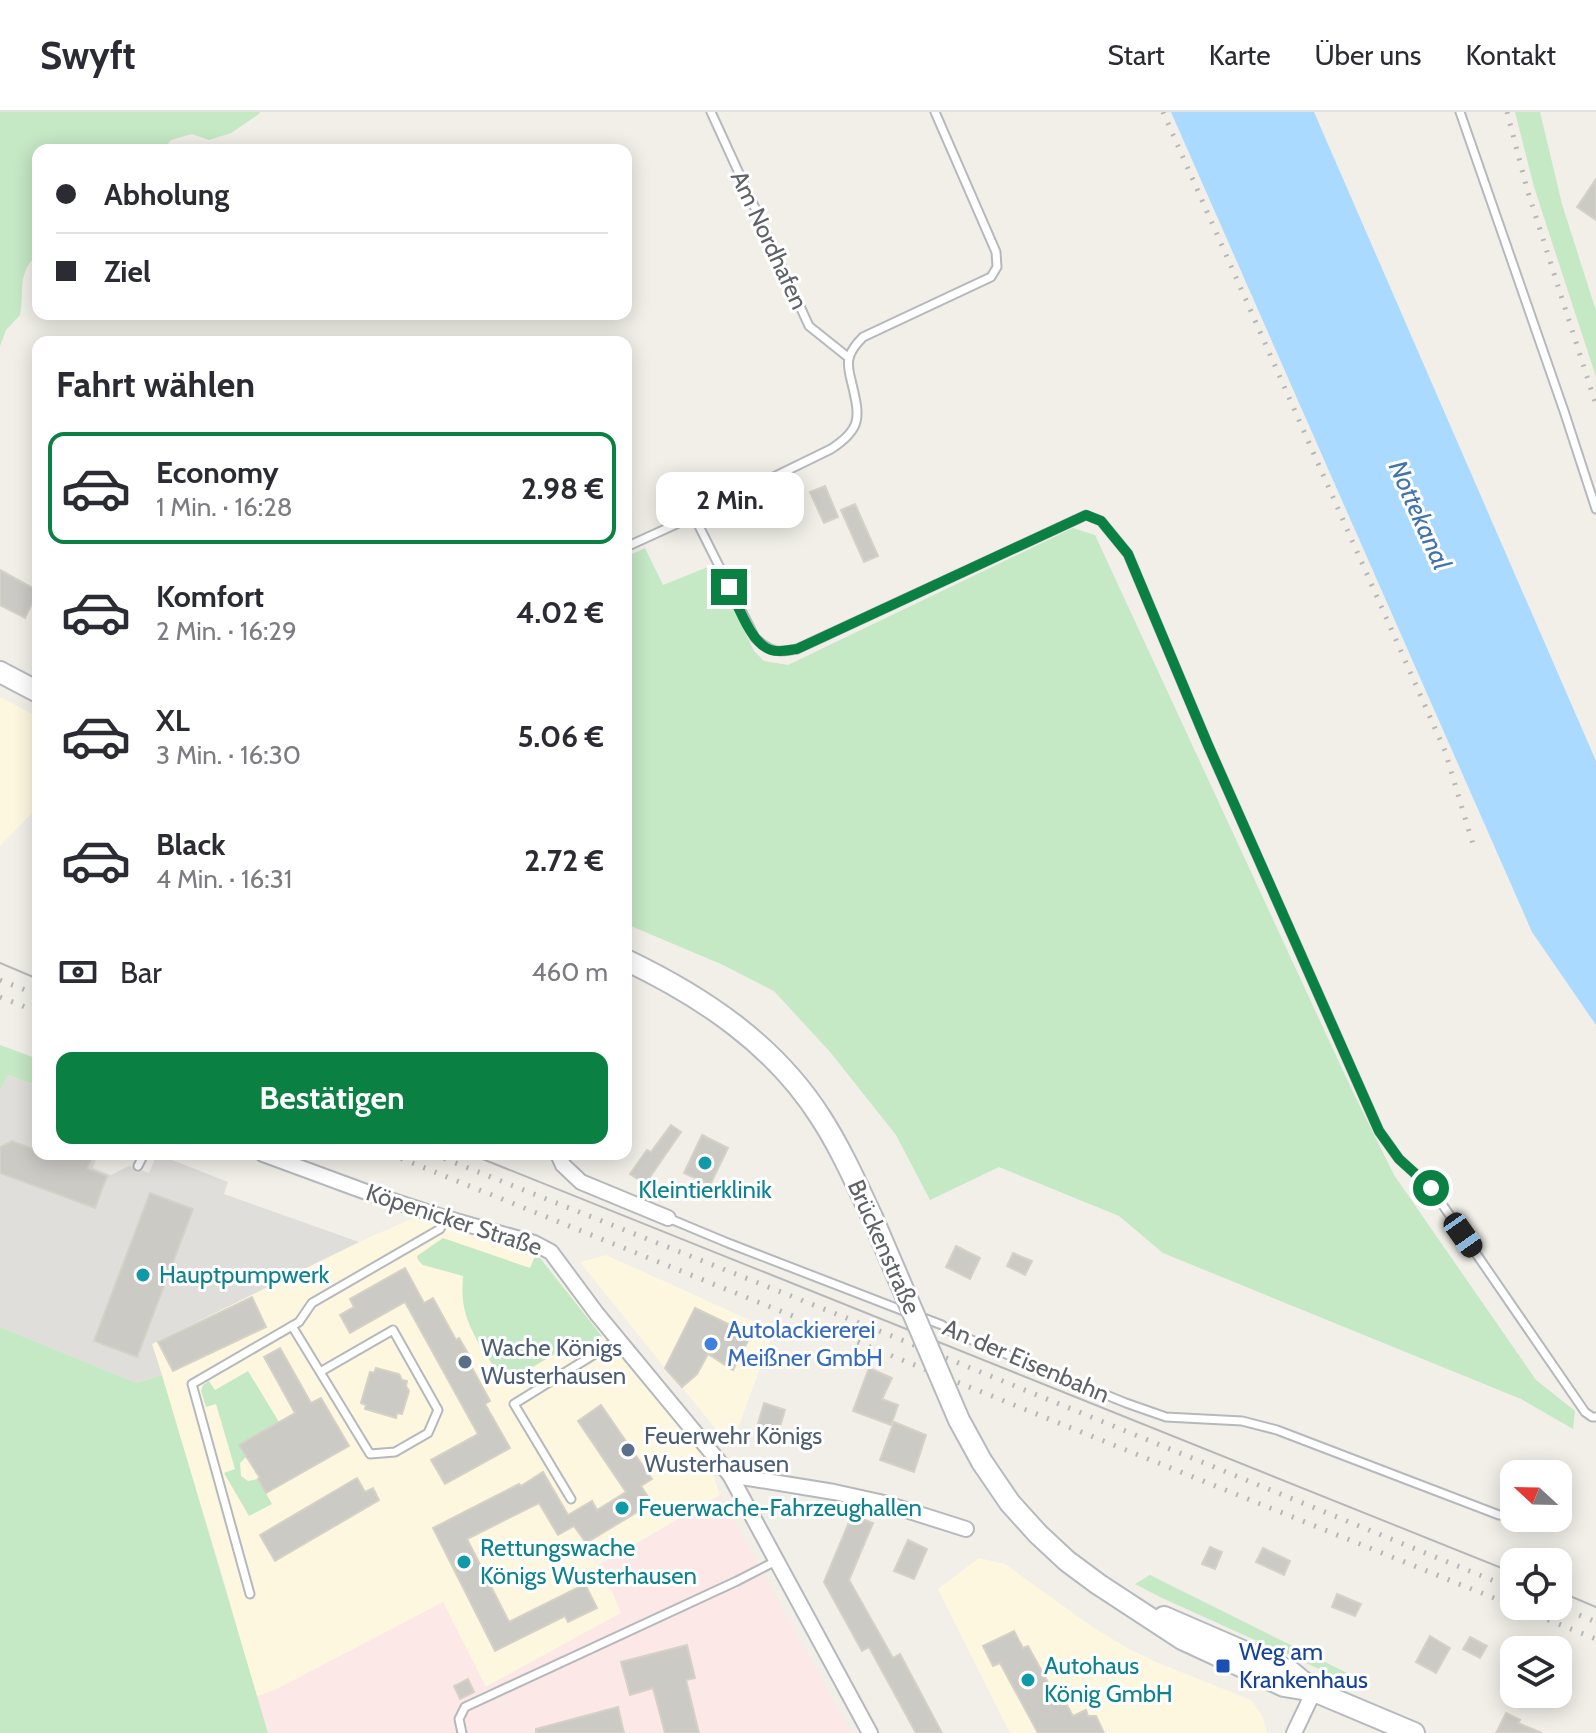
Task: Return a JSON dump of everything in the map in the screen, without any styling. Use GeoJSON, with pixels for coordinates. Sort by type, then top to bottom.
{"type":"FeatureCollection","features":[{"type":"Feature","properties":{"kind":"main road"},"geometry":{"type":"LineString","coordinates":[[0,672],[32,689]]}},
{"type":"Feature","properties":{"kind":"main road","name":"Brückenstraße"},"geometry":{"type":"LineString","coordinates":[[632,963],[707,1004],[747,1034],[803,1092],[849,1167],[959,1420],[1010,1503],[1038,1534],[1098,1584],[1182,1639],[1284,1686],[1314,1691],[1414,1733]]}},
{"type":"Feature","properties":{"kind":"street","name":"Köpenicker Straße"},"geometry":{"type":"LineString","coordinates":[[279,1160],[445,1218],[534,1243],[551,1252],[573,1284],[730,1475],[870,1733]]}},
{"type":"Feature","properties":{"kind":"street","name":"An der Eisenbahn"},"geometry":{"type":"LineString","coordinates":[[561,1160],[581,1182],[668,1218]]}},
{"type":"Feature","properties":{"kind":"street"},"geometry":{"type":"LineString","coordinates":[[730,1475],[884,1503],[966,1529]]}},
{"type":"Feature","properties":{"kind":"street"},"geometry":{"type":"LineString","coordinates":[[1294,1733],[1314,1691]]}},
{"type":"Feature","properties":{"kind":"lane","name":"Am Nordhafen"},"geometry":{"type":"LineString","coordinates":[[711,112],[809,326],[849,358]]}},
{"type":"Feature","properties":{"kind":"lane"},"geometry":{"type":"LineString","coordinates":[[632,544],[846,439],[855,426],[859,410],[848,370],[855,345],[863,337],[991,277],[997,267],[996,252],[935,112]]}},
{"type":"Feature","properties":{"kind":"lane"},"geometry":{"type":"LineString","coordinates":[[1460,112],[1596,509]]}},
{"type":"Feature","properties":{"kind":"lane"},"geometry":{"type":"LineString","coordinates":[[694,516],[755,638],[768,650],[782,652],[797,649],[1086,515],[1101,521],[1128,554],[1208,745],[1379,1131],[1399,1159],[1431,1188],[1585,1412],[1596,1417]]}},
{"type":"Feature","properties":{"kind":"lane"},"geometry":{"type":"LineString","coordinates":[[138,1166],[141,1160]]}},
{"type":"Feature","properties":{"kind":"lane"},"geometry":{"type":"LineString","coordinates":[[250,1594],[192,1384],[299,1322],[312,1303],[440,1229],[445,1218]]}},
{"type":"Feature","properties":{"kind":"lane","name":"An der Eisenbahn"},"geometry":{"type":"LineString","coordinates":[[668,1218],[942,1325],[952,1332],[1126,1403],[1166,1417],[1242,1421],[1277,1430],[1500,1515]]}},
{"type":"Feature","properties":{"kind":"lane"},"geometry":{"type":"LineString","coordinates":[[292,1326],[320,1372],[370,1454],[395,1452],[428,1433],[438,1410],[393,1330],[320,1372]]}},
{"type":"Feature","properties":{"kind":"lane"},"geometry":{"type":"LineString","coordinates":[[571,1499],[514,1404],[619,1339]]}},
{"type":"Feature","properties":{"kind":"lane"},"geometry":{"type":"LineString","coordinates":[[462,1733],[459,1719],[465,1707],[776,1561]]}},
{"type":"Feature","properties":{"kind":"shaded area"},"geometry":{"type":"Polygon","coordinates":[[[0,697],[32,714],[32,813],[0,846],[0,697]]]}},
{"type":"Feature","properties":{"kind":"shaded area"},"geometry":{"type":"Polygon","coordinates":[[[8,1075],[32,1084],[32,1160],[96,1160],[93,1168],[111,1175],[129,1166],[149,1173],[154,1160],[172,1160],[228,1182],[224,1194],[359,1242],[152,1344],[162,1375],[137,1383],[0,1327],[0,1091],[8,1075]]]}},
{"type":"Feature","properties":{"kind":"shaded area"},"geometry":{"type":"Polygon","coordinates":[[[418,1216],[540,1258],[709,1463],[720,1495],[590,1570],[612,1591],[621,1613],[485,1687],[442,1603],[256,1697],[152,1344],[418,1216]]]}},
{"type":"Feature","properties":{"kind":"shaded area"},"geometry":{"type":"Polygon","coordinates":[[[606,1255],[774,1331],[733,1441],[723,1438],[580,1262],[606,1255]]]}},
{"type":"Feature","properties":{"kind":"shaded area"},"geometry":{"type":"Polygon","coordinates":[[[720,1495],[851,1733],[268,1733],[256,1697],[443,1602],[486,1687],[621,1613],[612,1591],[590,1571],[720,1495]]]}},
{"type":"Feature","properties":{"kind":"shaded area"},"geometry":{"type":"Polygon","coordinates":[[[979,1558],[1005,1564],[1091,1626],[1129,1649],[1251,1700],[1263,1717],[1267,1733],[1010,1733],[938,1589],[979,1558]]]}},
{"type":"Feature","properties":{"kind":"green space"},"geometry":{"type":"Polygon","coordinates":[[[0,112],[260,112],[231,133],[209,140],[192,134],[171,140],[168,144],[32,144],[32,260],[24,275],[20,315],[6,330],[0,346],[0,112]]]}},
{"type":"Feature","properties":{"kind":"green space"},"geometry":{"type":"Polygon","coordinates":[[[1515,112],[1540,112],[1562,204],[1596,311],[1596,377],[1534,187],[1515,112]]]}},
{"type":"Feature","properties":{"kind":"green space"},"geometry":{"type":"Polygon","coordinates":[[[1073,528],[1095,535],[1394,1175],[1536,1380],[1575,1411],[1573,1429],[1521,1399],[1163,1253],[1119,1216],[999,1167],[930,1200],[896,1135],[831,1053],[774,991],[721,964],[632,927],[632,554],[645,548],[663,585],[713,565],[754,651],[764,661],[788,665],[1073,528]]]}},
{"type":"Feature","properties":{"kind":"green space"},"geometry":{"type":"Polygon","coordinates":[[[0,1045],[32,1057],[32,1084],[8,1075],[0,1091],[0,1045]]]}},
{"type":"Feature","properties":{"kind":"green space"},"geometry":{"type":"Polygon","coordinates":[[[443,1238],[530,1268],[535,1256],[540,1258],[602,1336],[598,1343],[586,1350],[579,1340],[519,1375],[525,1386],[512,1384],[491,1363],[473,1332],[464,1305],[463,1276],[423,1265],[418,1260],[417,1256],[443,1238]]]}},
{"type":"Feature","properties":{"kind":"green space"},"geometry":{"type":"Polygon","coordinates":[[[0,1327],[137,1383],[162,1375],[268,1733],[0,1733],[0,1327]]]}},
{"type":"Feature","properties":{"kind":"green space"},"geometry":{"type":"Polygon","coordinates":[[[248,1371],[279,1422],[239,1445],[246,1457],[240,1463],[241,1476],[248,1481],[258,1479],[272,1504],[249,1516],[224,1473],[235,1469],[216,1404],[206,1407],[201,1391],[209,1381],[215,1390],[248,1371]]]}},
{"type":"Feature","properties":{"kind":"green space"},"geometry":{"type":"Polygon","coordinates":[[[1150,1575],[1357,1678],[1360,1680],[1359,1687],[1135,1584],[1150,1575]]]}},
{"type":"Feature","properties":{"kind":"water","name":"Nottekanal"},"geometry":{"type":"Polygon","coordinates":[[[1171,112],[1314,112],[1596,761],[1596,1025],[1532,932],[1171,112]]]}},
{"type":"Feature","properties":{"kind":"building"},"geometry":{"type":"Polygon","coordinates":[[[1596,179],[1596,220],[1577,207],[1596,179]]]}},
{"type":"Feature","properties":{"kind":"building"},"geometry":{"type":"Polygon","coordinates":[[[825,486],[838,517],[824,523],[810,492],[825,486]]]}},
{"type":"Feature","properties":{"kind":"building"},"geometry":{"type":"Polygon","coordinates":[[[855,504],[878,556],[864,562],[841,510],[855,504]]]}},
{"type":"Feature","properties":{"kind":"building"},"geometry":{"type":"Polygon","coordinates":[[[0,570],[32,588],[32,603],[25,618],[0,605],[0,570]]]}},
{"type":"Feature","properties":{"kind":"building"},"geometry":{"type":"Polygon","coordinates":[[[671,1125],[681,1132],[645,1184],[630,1174],[671,1125]]]}},
{"type":"Feature","properties":{"kind":"building","name":"Kleintierklinik"},"geometry":{"type":"Polygon","coordinates":[[[702,1135],[728,1148],[710,1185],[684,1173],[702,1135]]]}},
{"type":"Feature","properties":{"kind":"building"},"geometry":{"type":"Polygon","coordinates":[[[12,1141],[32,1149],[32,1160],[91,1160],[87,1169],[107,1176],[95,1208],[0,1173],[0,1147],[12,1141]]]}},
{"type":"Feature","properties":{"kind":"building","name":"Hauptpumpwerk"},"geometry":{"type":"Polygon","coordinates":[[[150,1193],[193,1209],[137,1357],[94,1341],[150,1193]]]}},
{"type":"Feature","properties":{"kind":"building"},"geometry":{"type":"Polygon","coordinates":[[[956,1246],[980,1258],[970,1279],[946,1267],[956,1246]]]}},
{"type":"Feature","properties":{"kind":"building"},"geometry":{"type":"Polygon","coordinates":[[[1013,1253],[1032,1261],[1025,1275],[1007,1266],[1013,1253]]]}},
{"type":"Feature","properties":{"kind":"building"},"geometry":{"type":"Polygon","coordinates":[[[405,1268],[424,1303],[433,1298],[456,1340],[459,1338],[469,1355],[466,1357],[490,1401],[485,1404],[510,1448],[445,1484],[431,1460],[478,1434],[405,1302],[350,1333],[340,1315],[354,1307],[350,1299],[405,1268]]]}},
{"type":"Feature","properties":{"kind":"building"},"geometry":{"type":"Polygon","coordinates":[[[252,1297],[266,1327],[173,1371],[158,1342],[252,1297]]]}},
{"type":"Feature","properties":{"kind":"building","name":"Autolackiererei Meißner GmbH"},"geometry":{"type":"Polygon","coordinates":[[[695,1308],[751,1335],[733,1370],[708,1354],[697,1374],[682,1387],[665,1368],[695,1308]]]}},
{"type":"Feature","properties":{"kind":"building"},"geometry":{"type":"Polygon","coordinates":[[[280,1348],[311,1403],[321,1398],[349,1446],[266,1493],[239,1445],[295,1413],[264,1357],[280,1348]]]}},
{"type":"Feature","properties":{"kind":"building"},"geometry":{"type":"Polygon","coordinates":[[[376,1368],[399,1374],[402,1380],[407,1381],[409,1391],[402,1414],[397,1413],[396,1418],[365,1409],[366,1405],[361,1403],[370,1372],[374,1373],[376,1368]]]}},
{"type":"Feature","properties":{"kind":"building"},"geometry":{"type":"Polygon","coordinates":[[[869,1368],[892,1378],[882,1399],[898,1405],[891,1425],[853,1411],[869,1368]]]}},
{"type":"Feature","properties":{"kind":"building"},"geometry":{"type":"Polygon","coordinates":[[[764,1403],[785,1410],[778,1433],[757,1427],[764,1403]]]}},
{"type":"Feature","properties":{"kind":"building"},"geometry":{"type":"Polygon","coordinates":[[[601,1405],[652,1479],[641,1486],[652,1503],[586,1543],[574,1526],[558,1535],[539,1503],[467,1539],[509,1622],[585,1584],[597,1608],[568,1622],[565,1616],[495,1651],[433,1528],[519,1484],[521,1486],[543,1472],[568,1515],[592,1501],[597,1510],[626,1492],[578,1421],[601,1405]]]}},
{"type":"Feature","properties":{"kind":"building"},"geometry":{"type":"Polygon","coordinates":[[[894,1422],[926,1435],[914,1472],[880,1460],[894,1422]]]}},
{"type":"Feature","properties":{"kind":"building"},"geometry":{"type":"Polygon","coordinates":[[[357,1478],[365,1492],[373,1488],[379,1500],[275,1561],[260,1535],[357,1478]]]}},
{"type":"Feature","properties":{"kind":"building"},"geometry":{"type":"Polygon","coordinates":[[[852,1515],[873,1523],[849,1580],[893,1658],[900,1654],[942,1733],[916,1733],[869,1647],[862,1651],[824,1582],[852,1515]]]}},
{"type":"Feature","properties":{"kind":"building"},"geometry":{"type":"Polygon","coordinates":[[[908,1540],[927,1549],[914,1579],[894,1571],[908,1540]]]}},
{"type":"Feature","properties":{"kind":"building"},"geometry":{"type":"Polygon","coordinates":[[[1210,1547],[1222,1552],[1215,1569],[1202,1564],[1210,1547]]]}},
{"type":"Feature","properties":{"kind":"building"},"geometry":{"type":"Polygon","coordinates":[[[1263,1548],[1290,1561],[1284,1575],[1256,1562],[1263,1548]]]}},
{"type":"Feature","properties":{"kind":"building"},"geometry":{"type":"Polygon","coordinates":[[[1337,1594],[1361,1604],[1355,1616],[1332,1607],[1337,1594]]]}},
{"type":"Feature","properties":{"kind":"building","name":"Autohaus König GmbH"},"geometry":{"type":"Polygon","coordinates":[[[1014,1631],[1023,1648],[1028,1646],[1056,1697],[1061,1694],[1073,1716],[1086,1710],[1088,1716],[1096,1716],[1104,1733],[1038,1733],[1000,1663],[993,1666],[983,1646],[1014,1631]]]}},
{"type":"Feature","properties":{"kind":"building"},"geometry":{"type":"Polygon","coordinates":[[[1430,1636],[1450,1648],[1436,1673],[1416,1662],[1430,1636]]]}},
{"type":"Feature","properties":{"kind":"building"},"geometry":{"type":"Polygon","coordinates":[[[1470,1637],[1487,1646],[1480,1658],[1463,1649],[1470,1637]]]}},
{"type":"Feature","properties":{"kind":"building"},"geometry":{"type":"Polygon","coordinates":[[[687,1645],[695,1678],[686,1680],[699,1733],[665,1733],[653,1688],[630,1695],[621,1662],[687,1645]]]}},
{"type":"Feature","properties":{"kind":"building"},"geometry":{"type":"Polygon","coordinates":[[[468,1679],[474,1692],[460,1699],[454,1686],[468,1679]]]}},
{"type":"Feature","properties":{"kind":"building"},"geometry":{"type":"Polygon","coordinates":[[[618,1707],[624,1733],[536,1733],[536,1729],[618,1707]]]}},
{"type":"Feature","properties":{"kind":"building"},"geometry":{"type":"Polygon","coordinates":[[[1506,1713],[1520,1720],[1518,1723],[1542,1733],[1496,1733],[1506,1713]]]}},
{"type":"Feature","properties":{"kind":"tram line"},"geometry":{"type":"LineString","coordinates":[[0,963],[32,976]]}},
{"type":"Feature","properties":{"kind":"tram line"},"geometry":{"type":"LineString","coordinates":[[485,1160],[1500,1567]]}},
{"type":"Feature","properties":{"kind":"tram line"},"geometry":{"type":"LineString","coordinates":[[1572,1597],[1596,1607]]}},
{"type":"Feature","properties":{"kind":"railway"},"geometry":{"type":"LineString","coordinates":[[1163,112],[1445,751],[1475,851]]}},
{"type":"Feature","properties":{"kind":"railway"},"geometry":{"type":"LineString","coordinates":[[1507,112],[1527,189],[1596,405]]}},
{"type":"Feature","properties":{"kind":"railway"},"geometry":{"type":"LineString","coordinates":[[0,980],[32,993]]}},
{"type":"Feature","properties":{"kind":"railway"},"geometry":{"type":"LineString","coordinates":[[0,997],[32,1010]]}},
{"type":"Feature","properties":{"kind":"railway"},"geometry":{"type":"LineString","coordinates":[[405,1160],[1596,1639]]}},
{"type":"Feature","properties":{"kind":"railway"},"geometry":{"type":"LineString","coordinates":[[448,1160],[897,1338],[1500,1583]]}},
{"type":"Feature","properties":{"kind":"railway"},"geometry":{"type":"LineString","coordinates":[[1572,1612],[1596,1622]]}},
{"type":"Feature","properties":{"kind":"place","name":"Kleintierklinik"},"geometry":{"type":"Point","coordinates":[705,1163]}},
{"type":"Feature","properties":{"kind":"place","name":"Hauptpumpwerk"},"geometry":{"type":"Point","coordinates":[143,1275]}},
{"type":"Feature","properties":{"kind":"place","name":"Autolackiererei Meißner GmbH"},"geometry":{"type":"Point","coordinates":[711,1344]}},
{"type":"Feature","properties":{"kind":"place","name":"Wache Königs Wusterhausen"},"geometry":{"type":"Point","coordinates":[465,1362]}},
{"type":"Feature","properties":{"kind":"place","name":"Feuerwehr Königs Wusterhausen"},"geometry":{"type":"Point","coordinates":[628,1450]}},
{"type":"Feature","properties":{"kind":"place","name":"Feuerwache-Fahrzeughallen"},"geometry":{"type":"Point","coordinates":[622,1508]}},
{"type":"Feature","properties":{"kind":"place","name":"Rettungswache Königs Wusterhausen"},"geometry":{"type":"Point","coordinates":[464,1562]}},
{"type":"Feature","properties":{"kind":"place","name":"Weg am Krankenhaus"},"geometry":{"type":"Point","coordinates":[1223,1666]}},
{"type":"Feature","properties":{"kind":"place","name":"Autohaus König GmbH"},"geometry":{"type":"Point","coordinates":[1028,1680]}},
{"type":"Feature","properties":{"kind":"route"},"geometry":{"type":"LineString","coordinates":[[729,587],[755,638],[768,650],[782,652],[797,649],[1086,515],[1101,521],[1128,554],[1208,745],[1379,1131],[1399,1159],[1431,1188]]}}]}
